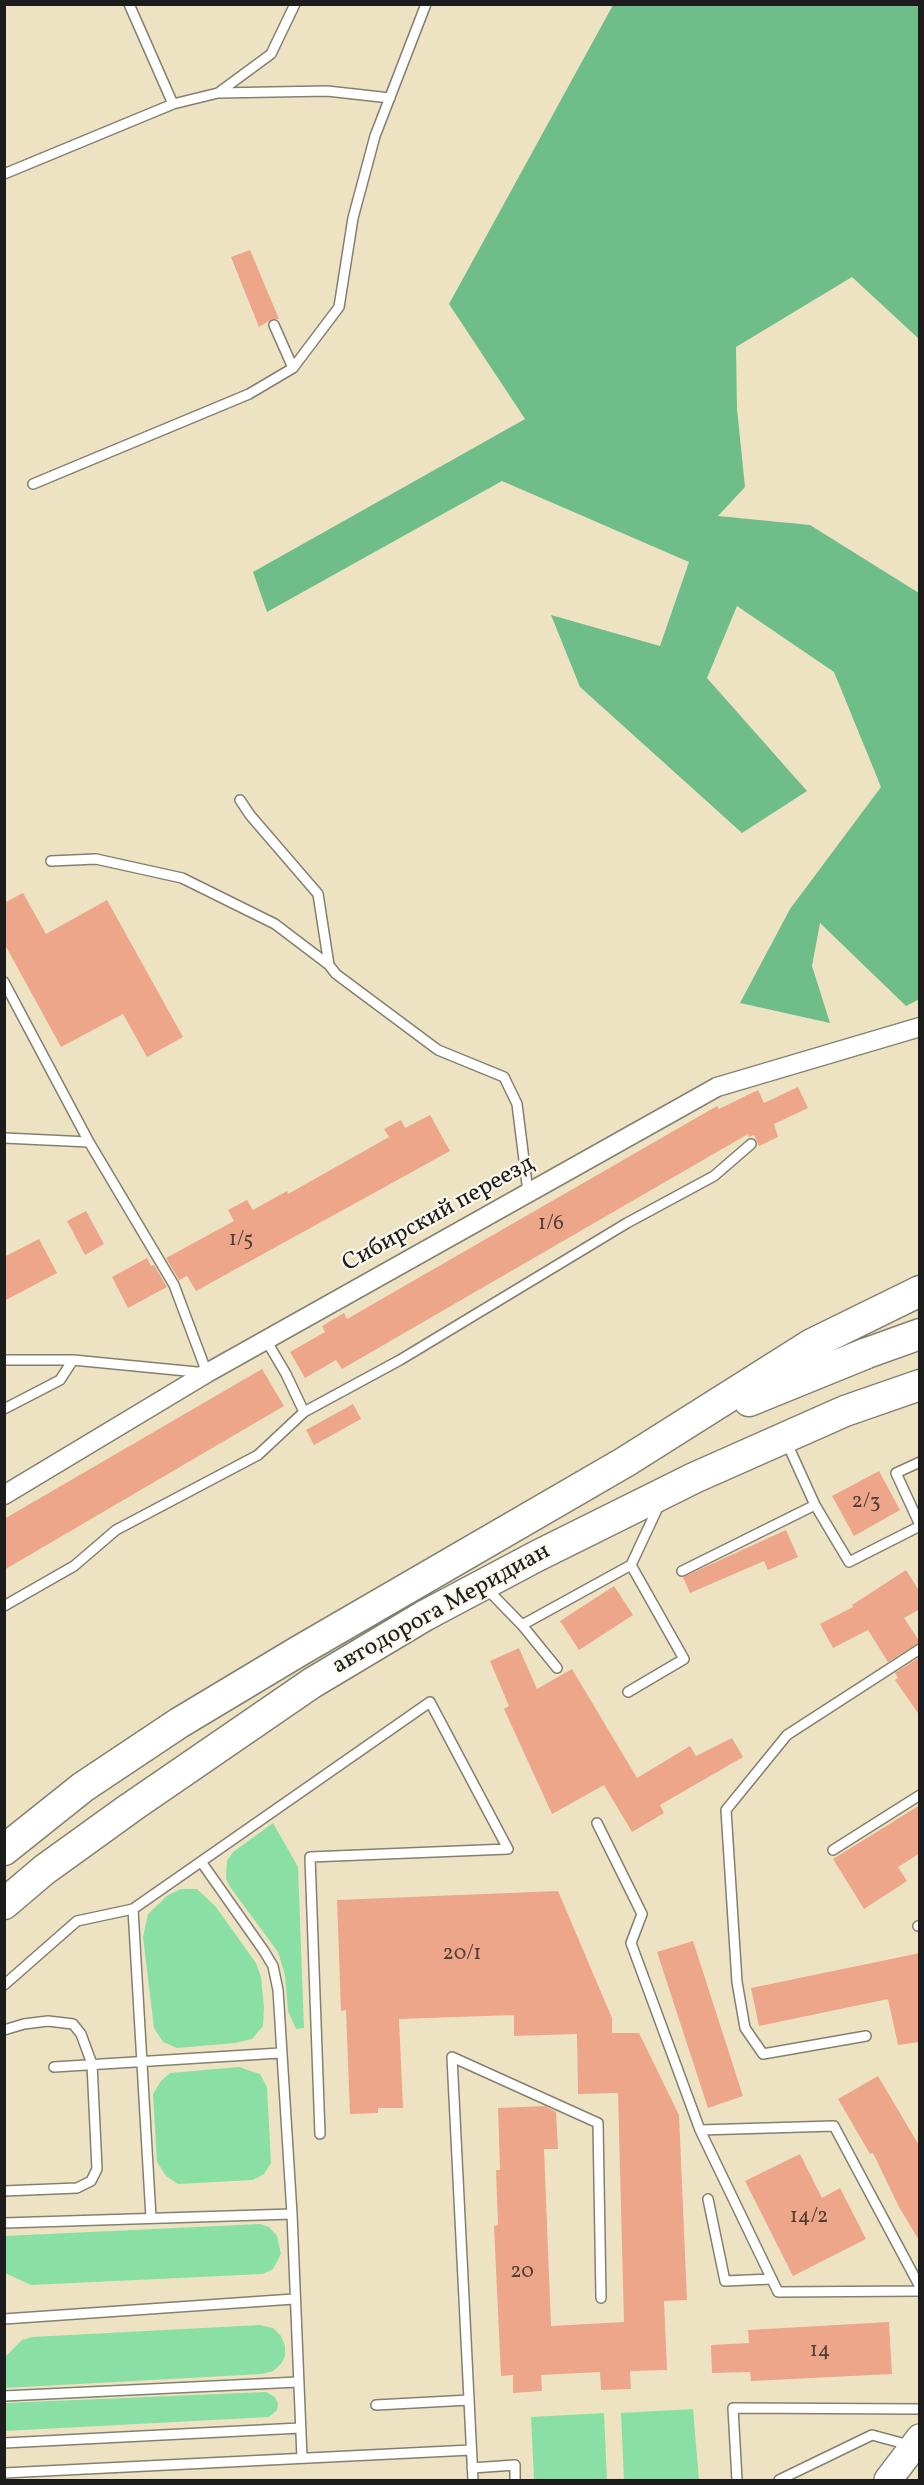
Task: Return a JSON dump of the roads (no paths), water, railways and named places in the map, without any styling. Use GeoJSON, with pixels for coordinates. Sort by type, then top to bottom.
{"type":"FeatureCollection","features":[{"type":"Feature","properties":{"kind":"main road"},"geometry":{"type":"LineString","coordinates":[[625,1462],[812,1344],[920,1291]]}},
{"type":"Feature","properties":{"kind":"main road"},"geometry":{"type":"LineString","coordinates":[[625,1462],[763,1394],[920,1334]]}},
{"type":"Feature","properties":{"kind":"main road","name":"автодорога Меридиан"},"geometry":{"type":"LineString","coordinates":[[4,1904],[44,1870],[130,1808],[312,1683],[482,1585],[665,1492],[784,1437],[845,1412],[916,1389]]}},
{"type":"Feature","properties":{"kind":"main road","name":"автодорога Меридиан"},"geometry":{"type":"LineString","coordinates":[[4,1850],[84,1787],[179,1723],[625,1462]]}},
{"type":"Feature","properties":{"kind":"street","name":"Сибирский переезд"},"geometry":{"type":"LineString","coordinates":[[4,1495],[266,1340],[717,1087],[920,1027]]}},
{"type":"Feature","properties":{"kind":"street"},"geometry":{"type":"LineString","coordinates":[[889,2481],[918,2447]]}},
{"type":"Feature","properties":{"kind":"lane"},"geometry":{"type":"LineString","coordinates":[[129,4],[173,104]]}},
{"type":"Feature","properties":{"kind":"lane"},"geometry":{"type":"LineString","coordinates":[[218,93],[271,54],[295,4]]}},
{"type":"Feature","properties":{"kind":"lane"},"geometry":{"type":"LineString","coordinates":[[33,484],[249,394],[294,368],[339,307],[352,218],[375,136],[426,4]]}},
{"type":"Feature","properties":{"kind":"lane"},"geometry":{"type":"LineString","coordinates":[[4,174],[173,104],[218,93],[327,91],[390,98]]}},
{"type":"Feature","properties":{"kind":"lane"},"geometry":{"type":"LineString","coordinates":[[274,325],[294,368]]}},
{"type":"Feature","properties":{"kind":"lane"},"geometry":{"type":"LineString","coordinates":[[240,800],[250,815],[318,894],[329,965]]}},
{"type":"Feature","properties":{"kind":"lane"},"geometry":{"type":"LineString","coordinates":[[51,861],[96,859],[182,878],[275,924],[329,965],[336,974],[438,1050],[504,1077],[517,1104],[528,1192]]}},
{"type":"Feature","properties":{"kind":"lane"},"geometry":{"type":"LineString","coordinates":[[4,982],[88,1142],[174,1285],[207,1374],[73,1360],[4,1360]]}},
{"type":"Feature","properties":{"kind":"lane"},"geometry":{"type":"LineString","coordinates":[[4,1138],[88,1142]]}},
{"type":"Feature","properties":{"kind":"lane"},"geometry":{"type":"LineString","coordinates":[[4,1606],[74,1566],[116,1530],[258,1455],[304,1412],[400,1360],[627,1222],[714,1176],[751,1144]]}},
{"type":"Feature","properties":{"kind":"lane"},"geometry":{"type":"LineString","coordinates":[[266,1340],[286,1374],[304,1412]]}},
{"type":"Feature","properties":{"kind":"lane"},"geometry":{"type":"LineString","coordinates":[[4,1408],[60,1380],[73,1360]]}},
{"type":"Feature","properties":{"kind":"lane"},"geometry":{"type":"LineString","coordinates":[[784,1437],[815,1504],[849,1562],[920,1525],[896,1473],[920,1462]]}},
{"type":"Feature","properties":{"kind":"lane"},"geometry":{"type":"LineString","coordinates":[[522,1625],[632,1565],[665,1492]]}},
{"type":"Feature","properties":{"kind":"lane"},"geometry":{"type":"LineString","coordinates":[[682,1571],[815,1504]]}},
{"type":"Feature","properties":{"kind":"lane"},"geometry":{"type":"LineString","coordinates":[[628,1692],[684,1659],[632,1565]]}},
{"type":"Feature","properties":{"kind":"lane"},"geometry":{"type":"LineString","coordinates":[[482,1585],[522,1625],[557,1668]]}},
{"type":"Feature","properties":{"kind":"lane"},"geometry":{"type":"LineString","coordinates":[[866,2036],[763,2054],[745,2028],[737,1982],[726,1810],[787,1735],[920,1649]]}},
{"type":"Feature","properties":{"kind":"lane"},"geometry":{"type":"LineString","coordinates":[[4,1984],[77,1921],[133,1909],[430,1702],[508,1849],[310,1857],[320,2134]]}},
{"type":"Feature","properties":{"kind":"lane"},"geometry":{"type":"LineString","coordinates":[[833,1850],[920,1795]]}},
{"type":"Feature","properties":{"kind":"lane"},"geometry":{"type":"LineString","coordinates":[[597,1823],[642,1914],[631,1943],[700,2130],[778,2292],[920,2289],[834,2126],[700,2130]]}},
{"type":"Feature","properties":{"kind":"lane"},"geometry":{"type":"LineString","coordinates":[[202,1863],[273,1966],[278,1990],[280,2053],[292,2214],[302,2458]]}},
{"type":"Feature","properties":{"kind":"lane"},"geometry":{"type":"LineString","coordinates":[[133,1909],[151,2218]]}},
{"type":"Feature","properties":{"kind":"lane"},"geometry":{"type":"LineString","coordinates":[[4,2030],[24,2024],[48,2021],[73,2024],[85,2042],[92,2064],[97,2169],[91,2181],[77,2188],[4,2191]]}},
{"type":"Feature","properties":{"kind":"lane"},"geometry":{"type":"LineString","coordinates":[[54,2067],[280,2053]]}},
{"type":"Feature","properties":{"kind":"lane"},"geometry":{"type":"LineString","coordinates":[[473,2481],[452,2057],[598,2123],[601,2298]]}},
{"type":"Feature","properties":{"kind":"lane"},"geometry":{"type":"LineString","coordinates":[[708,2199],[726,2281],[772,2279]]}},
{"type":"Feature","properties":{"kind":"lane"},"geometry":{"type":"LineString","coordinates":[[4,2223],[292,2214]]}},
{"type":"Feature","properties":{"kind":"lane"},"geometry":{"type":"LineString","coordinates":[[4,2319],[294,2299]]}},
{"type":"Feature","properties":{"kind":"lane"},"geometry":{"type":"LineString","coordinates":[[4,2396],[298,2382]]}},
{"type":"Feature","properties":{"kind":"lane"},"geometry":{"type":"LineString","coordinates":[[376,2404],[469,2400]]}},
{"type":"Feature","properties":{"kind":"lane"},"geometry":{"type":"LineString","coordinates":[[737,2481],[733,2408],[920,2409]]}},
{"type":"Feature","properties":{"kind":"lane"},"geometry":{"type":"LineString","coordinates":[[4,2443],[300,2428]]}},
{"type":"Feature","properties":{"kind":"lane"},"geometry":{"type":"LineString","coordinates":[[779,2481],[872,2435],[918,2447]]}},
{"type":"Feature","properties":{"kind":"lane"},"geometry":{"type":"LineString","coordinates":[[4,2473],[471,2450]]}},
{"type":"Feature","properties":{"kind":"lane"},"geometry":{"type":"LineString","coordinates":[[472,2468],[515,2465],[515,2481]]}}]}
